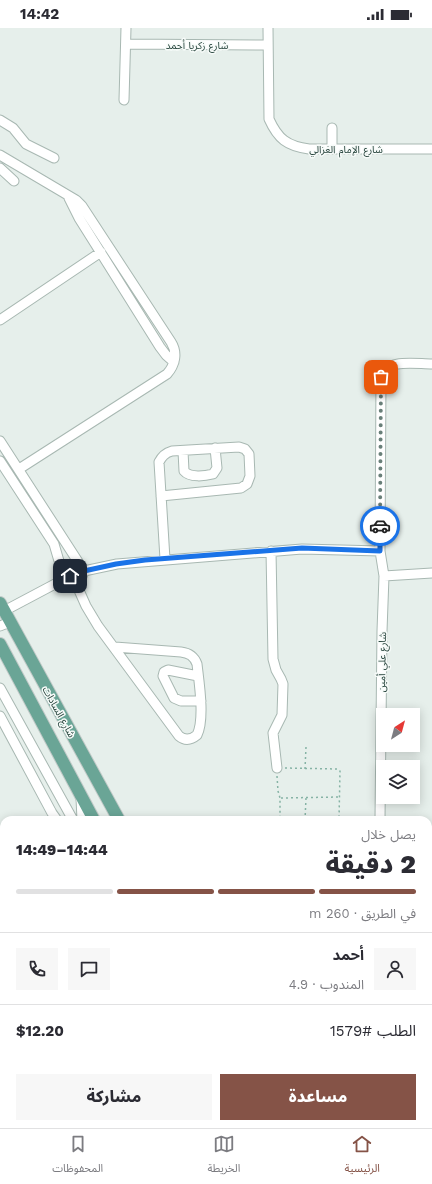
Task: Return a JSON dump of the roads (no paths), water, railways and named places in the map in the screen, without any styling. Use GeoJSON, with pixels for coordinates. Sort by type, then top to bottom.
{"type":"FeatureCollection","features":[{"type":"Feature","properties":{"kind":"main road","name":"شارع السادات"},"geometry":{"type":"LineString","coordinates":[[2,607],[5,624],[117,816]]}},
{"type":"Feature","properties":{"kind":"main road","name":"شارع السادات"},"geometry":{"type":"LineString","coordinates":[[0,644],[92,816]]}},
{"type":"Feature","properties":{"kind":"street"},"geometry":{"type":"LineString","coordinates":[[124,100],[126,28]]}},
{"type":"Feature","properties":{"kind":"street","name":"شارع الإمام الغزالي"},"geometry":{"type":"LineString","coordinates":[[268,28],[269,119],[275,131],[284,141],[296,147],[309,150],[432,149]]}},
{"type":"Feature","properties":{"kind":"street","name":"شارع زكريا أحمد"},"geometry":{"type":"LineString","coordinates":[[126,44],[268,45]]}},
{"type":"Feature","properties":{"kind":"street"},"geometry":{"type":"LineString","coordinates":[[0,120],[12,128],[26,144],[54,158]]}},
{"type":"Feature","properties":{"kind":"street"},"geometry":{"type":"LineString","coordinates":[[332,128],[332,150]]}},
{"type":"Feature","properties":{"kind":"street"},"geometry":{"type":"LineString","coordinates":[[0,155],[79,203],[175,350],[174,362],[169,372],[164,377],[19,469]]}},
{"type":"Feature","properties":{"kind":"street"},"geometry":{"type":"LineString","coordinates":[[0,168],[14,181]]}},
{"type":"Feature","properties":{"kind":"street"},"geometry":{"type":"LineString","coordinates":[[68,197],[79,218],[160,347],[174,362]]}},
{"type":"Feature","properties":{"kind":"street"},"geometry":{"type":"LineString","coordinates":[[0,320],[101,252]]}},
{"type":"Feature","properties":{"kind":"street","name":"شارع علي أمين"},"geometry":{"type":"LineString","coordinates":[[380,816],[384,576],[380,551],[381,377],[385,368],[394,364],[432,364]]}},
{"type":"Feature","properties":{"kind":"street"},"geometry":{"type":"LineString","coordinates":[[0,440],[84,571]]}},
{"type":"Feature","properties":{"kind":"street"},"geometry":{"type":"LineString","coordinates":[[162,496],[240,488],[247,484],[250,476],[249,454],[247,451],[239,447],[215,448],[168,452],[161,458],[159,462],[165,559]]}},
{"type":"Feature","properties":{"kind":"street"},"geometry":{"type":"LineString","coordinates":[[183,450],[184,471],[186,473],[191,476],[210,475],[213,474],[217,468],[215,448]]}},
{"type":"Feature","properties":{"kind":"street"},"geometry":{"type":"LineString","coordinates":[[0,461],[54,544],[64,578],[78,588],[86,606],[98,626],[115,647],[179,736],[190,740],[197,735],[199,732],[201,701],[195,659],[186,652],[115,647]]}},
{"type":"Feature","properties":{"kind":"street"},"geometry":{"type":"LineString","coordinates":[[2,607],[64,578],[84,571],[116,564],[302,548],[380,551]]}},
{"type":"Feature","properties":{"kind":"street"},"geometry":{"type":"LineString","coordinates":[[271,551],[273,659],[276,670],[283,684],[282,715],[273,733],[277,768]]}},
{"type":"Feature","properties":{"kind":"street"},"geometry":{"type":"LineString","coordinates":[[78,588],[84,571]]}},
{"type":"Feature","properties":{"kind":"street"},"geometry":{"type":"LineString","coordinates":[[384,576],[432,573]]}},
{"type":"Feature","properties":{"kind":"street"},"geometry":{"type":"LineString","coordinates":[[198,676],[168,670],[164,672],[163,676],[174,698],[181,701],[201,701]]}},
{"type":"Feature","properties":{"kind":"street"},"geometry":{"type":"LineString","coordinates":[[0,688],[71,816]]}},
{"type":"Feature","properties":{"kind":"street"},"geometry":{"type":"LineString","coordinates":[[0,716],[54,816]]}},
{"type":"Feature","properties":{"kind":"street"},"geometry":{"type":"LineString","coordinates":[[81,795],[82,816]]}}]}
